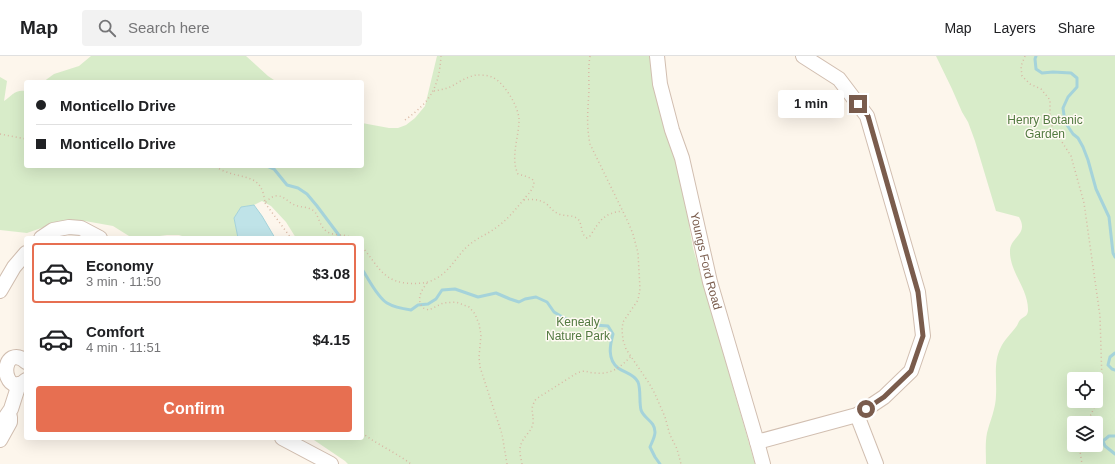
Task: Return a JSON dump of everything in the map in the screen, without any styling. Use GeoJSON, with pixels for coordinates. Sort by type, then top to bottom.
{"type":"FeatureCollection","features":[{"type":"Feature","properties":{"kind":"street","name":"Youngs Ford Road"},"geometry":{"type":"LineString","coordinates":[[657,56],[660,84],[672,130],[682,158],[710,282],[757,442],[762,464]]}},
{"type":"Feature","properties":{"kind":"street"},"geometry":{"type":"LineString","coordinates":[[757,442],[857,415],[884,397],[911,371],[923,336],[918,292],[868,116],[839,79],[803,56]]}},
{"type":"Feature","properties":{"kind":"street"},"geometry":{"type":"LineString","coordinates":[[44,236],[53,230],[69,227],[81,228],[96,236]]}},
{"type":"Feature","properties":{"kind":"street"},"geometry":{"type":"LineString","coordinates":[[0,291],[14,267],[24,255]]}},
{"type":"Feature","properties":{"kind":"street"},"geometry":{"type":"LineString","coordinates":[[22,382],[11,384],[2,382],[2,362],[15,357],[24,361]]}},
{"type":"Feature","properties":{"kind":"street"},"geometry":{"type":"LineString","coordinates":[[0,425],[11,409],[22,382]]}},
{"type":"Feature","properties":{"kind":"street"},"geometry":{"type":"LineString","coordinates":[[0,440],[10,422],[11,409]]}},
{"type":"Feature","properties":{"kind":"street"},"geometry":{"type":"LineString","coordinates":[[857,415],[876,464]]}},
{"type":"Feature","properties":{"kind":"street"},"geometry":{"type":"LineString","coordinates":[[286,440],[331,464]]}},
{"type":"Feature","properties":{"kind":"path"},"geometry":{"type":"LineString","coordinates":[[405,120],[419,110],[434,91],[440,71],[442,56]]}},
{"type":"Feature","properties":{"kind":"path"},"geometry":{"type":"LineString","coordinates":[[590,56],[588,67],[589,89],[587,131],[590,144],[623,211],[633,234],[638,253],[640,289],[638,300],[622,322],[623,340],[626,349],[655,394],[665,417],[681,464]]}},
{"type":"Feature","properties":{"kind":"path"},"geometry":{"type":"LineString","coordinates":[[1025,56],[1021,66],[1022,76],[1030,84],[1041,89],[1050,100],[1052,130],[1071,156],[1084,203],[1100,316],[1102,382],[1099,397],[1090,416]]}},
{"type":"Feature","properties":{"kind":"path"},"geometry":{"type":"LineString","coordinates":[[364,251],[379,270],[389,278],[405,283],[427,282],[443,274],[453,264],[462,251],[470,244],[504,222],[512,215],[532,189],[534,181],[528,177],[518,174],[517,171],[515,159],[519,118],[511,98],[500,83],[493,77],[487,75],[475,75],[450,87],[434,91]]}},
{"type":"Feature","properties":{"kind":"path"},"geometry":{"type":"LineString","coordinates":[[0,134],[24,138]]}},
{"type":"Feature","properties":{"kind":"path"},"geometry":{"type":"LineString","coordinates":[[219,168],[224,171],[252,179],[260,186],[264,195],[265,203],[290,236]]}},
{"type":"Feature","properties":{"kind":"path"},"geometry":{"type":"LineString","coordinates":[[265,203],[272,197],[283,197],[295,206],[310,208],[325,230],[331,233],[349,236]]}},
{"type":"Feature","properties":{"kind":"path"},"geometry":{"type":"LineString","coordinates":[[523,200],[533,199],[545,203],[556,213],[578,219],[583,235],[587,238],[605,216],[611,212],[623,211]]}},
{"type":"Feature","properties":{"kind":"path"},"geometry":{"type":"LineString","coordinates":[[427,282],[420,294],[419,299],[424,308],[429,310],[443,303],[456,302],[469,307],[479,324],[481,334],[479,357],[480,367],[502,434],[507,464]]}},
{"type":"Feature","properties":{"kind":"path"},"geometry":{"type":"LineString","coordinates":[[522,464],[520,449],[522,442],[533,425],[532,410],[536,399],[583,370],[594,374],[610,372],[620,367],[631,356]]}},
{"type":"Feature","properties":{"kind":"path"},"geometry":{"type":"LineString","coordinates":[[364,434],[411,464]]}},
{"type":"Feature","properties":{"kind":"path"},"geometry":{"type":"LineString","coordinates":[[1080,452],[1082,464]]}},
{"type":"Feature","properties":{"kind":"green space"},"geometry":{"type":"Polygon","coordinates":[[[91,56],[246,56],[274,80],[46,80],[54,74],[79,66],[91,56]]]}},
{"type":"Feature","properties":{"kind":"green space","name":"Kenealy Nature Park"},"geometry":{"type":"Polygon","coordinates":[[[437,56],[651,56],[686,201],[693,248],[755,464],[348,464],[314,440],[364,440],[364,236],[295,236],[286,222],[271,206],[262,201],[254,205],[241,207],[234,218],[238,236],[129,236],[113,226],[85,221],[66,222],[27,233],[0,230],[0,77],[7,81],[4,101],[16,92],[24,91],[24,168],[364,168],[364,123],[389,128],[398,128],[406,125],[415,118],[425,106],[437,56]]]}},
{"type":"Feature","properties":{"kind":"green space","name":"Henry Botanic Garden"},"geometry":{"type":"Polygon","coordinates":[[[936,56],[1115,56],[1115,464],[986,464],[986,437],[996,400],[997,359],[1004,342],[1020,320],[1028,313],[1025,295],[1013,266],[1010,250],[1013,242],[1021,231],[1022,223],[1019,217],[996,211],[975,141],[968,122],[936,56]]]}},
{"type":"Feature","properties":{"kind":"water"},"geometry":{"type":"Polygon","coordinates":[[[254,205],[274,236],[238,236],[234,218],[241,207],[254,205]]]}},
{"type":"Feature","properties":{"kind":"waterway"},"geometry":{"type":"LineString","coordinates":[[1036,56],[1036,69],[1042,73],[1071,73],[1077,78],[1077,87],[1068,97],[1063,108],[1065,122],[1073,134],[1078,138],[1088,160],[1096,189],[1109,217],[1113,253],[1115,257]]}},
{"type":"Feature","properties":{"kind":"waterway"},"geometry":{"type":"LineString","coordinates":[[272,168],[287,185],[298,188],[307,194],[340,236]]}},
{"type":"Feature","properties":{"kind":"waterway"},"geometry":{"type":"LineString","coordinates":[[364,272],[376,292],[383,300],[389,304],[411,310],[418,305],[428,304],[436,299],[442,290],[455,289],[478,297],[496,293],[519,302],[536,297],[547,302],[554,312],[564,318],[580,324],[608,326],[613,334],[610,347],[612,360],[618,368],[632,375],[638,382],[642,413],[655,428],[650,447],[660,464]]}},
{"type":"Feature","properties":{"kind":"waterway"},"geometry":{"type":"LineString","coordinates":[[1115,353],[1110,357],[1108,365],[1115,370]]}},
{"type":"Feature","properties":{"kind":"waterway"},"geometry":{"type":"LineString","coordinates":[[1115,436],[1109,436],[1103,441],[1105,446],[1115,454]]}},
{"type":"Feature","properties":{"kind":"route"},"geometry":{"type":"LineString","coordinates":[[858,104],[868,116],[918,292],[923,336],[911,371],[884,397],[866,409]]}}]}
